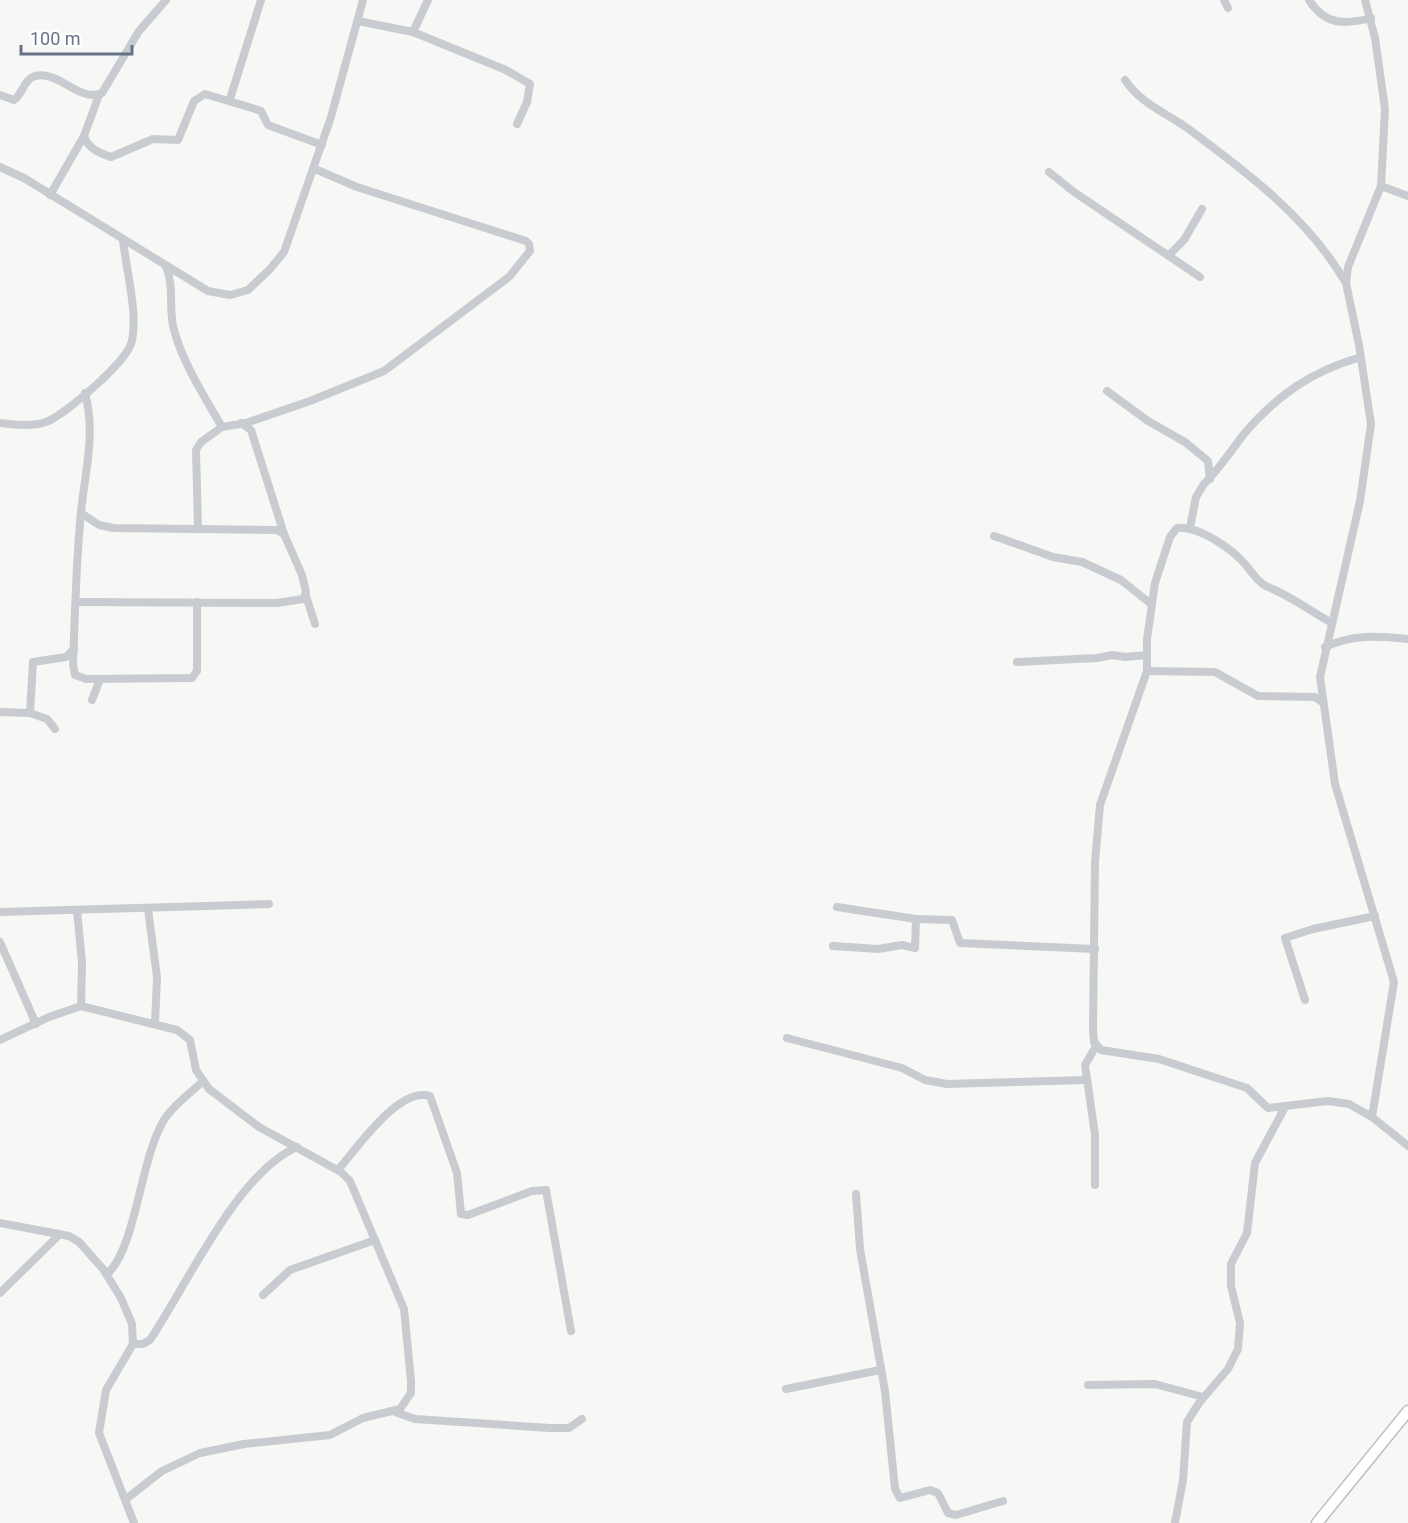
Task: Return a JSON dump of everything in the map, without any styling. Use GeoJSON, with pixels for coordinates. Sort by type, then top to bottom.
{"type":"FeatureCollection","features":[{"type":"Feature","properties":{"kind":"main road"},"geometry":{"type":"LineString","coordinates":[[1317,1523],[1408,1411]]}},
{"type":"Feature","properties":{"kind":"street"},"geometry":{"type":"LineString","coordinates":[[0,95],[14,100],[27,81],[43,76],[89,95],[99,94],[105,90],[139,31],[166,0]]}},
{"type":"Feature","properties":{"kind":"street"},"geometry":{"type":"LineString","coordinates":[[230,99],[261,0]]}},
{"type":"Feature","properties":{"kind":"street"},"geometry":{"type":"LineString","coordinates":[[0,167],[24,178],[166,266],[218,294],[230,296],[248,290],[270,270],[284,252],[315,169],[363,0]]}},
{"type":"Feature","properties":{"kind":"street"},"geometry":{"type":"LineString","coordinates":[[413,32],[428,0]]}},
{"type":"Feature","properties":{"kind":"street"},"geometry":{"type":"LineString","coordinates":[[1309,0],[1318,14],[1335,21],[1351,23],[1371,18]]}},
{"type":"Feature","properties":{"kind":"street"},"geometry":{"type":"LineString","coordinates":[[1365,0],[1371,18],[1385,109],[1381,186],[1348,267],[1346,283],[1361,357],[1371,424],[1367,462],[1342,590],[1320,669],[1322,702],[1335,784],[1394,982],[1372,1117]]}},
{"type":"Feature","properties":{"kind":"street"},"geometry":{"type":"LineString","coordinates":[[358,21],[413,32],[506,70],[530,84],[527,102],[517,124]]}},
{"type":"Feature","properties":{"kind":"street"},"geometry":{"type":"LineString","coordinates":[[1125,80],[1138,97],[1189,129],[1290,210],[1317,238],[1346,283]]}},
{"type":"Feature","properties":{"kind":"street"},"geometry":{"type":"LineString","coordinates":[[50,195],[84,136],[99,94]]}},
{"type":"Feature","properties":{"kind":"street"},"geometry":{"type":"LineString","coordinates":[[84,136],[86,142],[96,151],[111,157],[153,139],[178,140],[194,101],[201,94],[230,99],[261,111],[268,125],[322,145]]}},
{"type":"Feature","properties":{"kind":"street"},"geometry":{"type":"LineString","coordinates":[[198,529],[196,450],[201,442],[222,427],[310,401],[384,371],[509,277],[530,251],[526,241],[357,187],[315,169]]}},
{"type":"Feature","properties":{"kind":"street"},"geometry":{"type":"LineString","coordinates":[[1049,172],[1074,192],[1200,277]]}},
{"type":"Feature","properties":{"kind":"street"},"geometry":{"type":"LineString","coordinates":[[1381,186],[1408,196]]}},
{"type":"Feature","properties":{"kind":"street"},"geometry":{"type":"LineString","coordinates":[[1169,255],[1184,240],[1202,209]]}},
{"type":"Feature","properties":{"kind":"street"},"geometry":{"type":"LineString","coordinates":[[0,423],[25,425],[44,423],[57,417],[123,355],[132,340],[130,292],[123,240]]}},
{"type":"Feature","properties":{"kind":"street"},"geometry":{"type":"LineString","coordinates":[[166,266],[171,278],[173,326],[198,383],[222,427]]}},
{"type":"Feature","properties":{"kind":"street"},"geometry":{"type":"LineString","coordinates":[[1190,528],[1196,497],[1262,413],[1292,387],[1332,365],[1361,357]]}},
{"type":"Feature","properties":{"kind":"street"},"geometry":{"type":"LineString","coordinates":[[1107,391],[1148,421],[1171,432],[1193,447],[1208,461],[1210,478]]}},
{"type":"Feature","properties":{"kind":"street"},"geometry":{"type":"LineString","coordinates":[[85,393],[91,432],[89,467],[81,513],[74,650],[75,675],[86,679],[195,676],[197,603]]}},
{"type":"Feature","properties":{"kind":"street"},"geometry":{"type":"LineString","coordinates":[[241,423],[251,430],[284,534],[295,555],[315,624]]}},
{"type":"Feature","properties":{"kind":"street"},"geometry":{"type":"LineString","coordinates":[[81,513],[99,525],[113,528],[277,530],[284,534]]}},
{"type":"Feature","properties":{"kind":"street"},"geometry":{"type":"LineString","coordinates":[[1332,623],[1283,593],[1267,587],[1231,550],[1190,528],[1178,528],[1170,537],[1151,604],[1147,670],[1100,805],[1095,862],[1093,1030],[1096,1046],[1105,1052],[1172,1063],[1247,1088],[1268,1108],[1314,1101],[1349,1104],[1372,1117],[1408,1146]]}},
{"type":"Feature","properties":{"kind":"street"},"geometry":{"type":"LineString","coordinates":[[994,536],[1053,557],[1082,562],[1121,580],[1151,604]]}},
{"type":"Feature","properties":{"kind":"street"},"geometry":{"type":"LineString","coordinates":[[76,602],[295,603],[306,596]]}},
{"type":"Feature","properties":{"kind":"street"},"geometry":{"type":"LineString","coordinates":[[1325,647],[1343,639],[1359,637],[1408,639]]}},
{"type":"Feature","properties":{"kind":"street"},"geometry":{"type":"LineString","coordinates":[[30,713],[33,662],[66,657],[74,650]]}},
{"type":"Feature","properties":{"kind":"street"},"geometry":{"type":"LineString","coordinates":[[1017,662],[1097,658],[1112,655],[1125,657],[1147,655]]}},
{"type":"Feature","properties":{"kind":"street"},"geometry":{"type":"LineString","coordinates":[[1147,670],[1215,672],[1256,696],[1316,697],[1322,702]]}},
{"type":"Feature","properties":{"kind":"street"},"geometry":{"type":"LineString","coordinates":[[92,700],[100,679]]}},
{"type":"Feature","properties":{"kind":"street"},"geometry":{"type":"LineString","coordinates":[[0,712],[30,713],[47,719],[55,729]]}},
{"type":"Feature","properties":{"kind":"street"},"geometry":{"type":"LineString","coordinates":[[0,912],[269,904]]}},
{"type":"Feature","properties":{"kind":"street"},"geometry":{"type":"LineString","coordinates":[[837,907],[916,918],[952,920],[960,943],[1095,949]]}},
{"type":"Feature","properties":{"kind":"street"},"geometry":{"type":"LineString","coordinates":[[148,909],[157,977],[155,1024]]}},
{"type":"Feature","properties":{"kind":"street"},"geometry":{"type":"LineString","coordinates":[[77,910],[82,963],[81,1006]]}},
{"type":"Feature","properties":{"kind":"street"},"geometry":{"type":"LineString","coordinates":[[1305,1000],[1285,938],[1332,924],[1374,916]]}},
{"type":"Feature","properties":{"kind":"street"},"geometry":{"type":"LineString","coordinates":[[833,946],[878,949],[902,945],[915,948],[916,918]]}},
{"type":"Feature","properties":{"kind":"street"},"geometry":{"type":"LineString","coordinates":[[0,942],[36,1024]]}},
{"type":"Feature","properties":{"kind":"street"},"geometry":{"type":"LineString","coordinates":[[0,1040],[81,1006],[177,1030],[190,1040],[196,1070],[209,1089],[259,1127],[338,1170],[350,1181],[406,1318],[411,1393],[407,1402],[394,1412],[363,1418],[330,1435],[294,1437],[200,1454],[162,1471],[126,1499]]}},
{"type":"Feature","properties":{"kind":"street"},"geometry":{"type":"LineString","coordinates":[[787,1038],[902,1068],[925,1080],[947,1084],[1085,1080]]}},
{"type":"Feature","properties":{"kind":"street"},"geometry":{"type":"LineString","coordinates":[[1095,1185],[1095,1135],[1085,1080],[1086,1060],[1096,1046]]}},
{"type":"Feature","properties":{"kind":"street"},"geometry":{"type":"LineString","coordinates":[[107,1274],[116,1266],[123,1250],[147,1161],[164,1119],[203,1081]]}},
{"type":"Feature","properties":{"kind":"street"},"geometry":{"type":"LineString","coordinates":[[338,1170],[386,1114],[411,1096],[423,1094],[430,1096],[457,1173],[461,1214],[468,1215],[532,1191],[546,1190],[571,1331]]}},
{"type":"Feature","properties":{"kind":"street"},"geometry":{"type":"LineString","coordinates":[[1175,1523],[1183,1480],[1187,1422],[1203,1397],[1228,1369],[1238,1349],[1240,1323],[1231,1286],[1231,1264],[1247,1233],[1255,1163],[1285,1107]]}},
{"type":"Feature","properties":{"kind":"street"},"geometry":{"type":"LineString","coordinates":[[133,1344],[143,1344],[150,1340],[233,1207],[274,1159],[297,1147]]}},
{"type":"Feature","properties":{"kind":"street"},"geometry":{"type":"LineString","coordinates":[[856,1194],[860,1250],[885,1391],[890,1462],[895,1489],[900,1498],[930,1490],[938,1493],[948,1513],[956,1515],[1003,1501]]}},
{"type":"Feature","properties":{"kind":"street"},"geometry":{"type":"LineString","coordinates":[[0,1223],[69,1236],[79,1242],[107,1274],[130,1318],[133,1344],[106,1390],[99,1426],[103,1446],[134,1523]]}},
{"type":"Feature","properties":{"kind":"street"},"geometry":{"type":"LineString","coordinates":[[0,1293],[58,1235]]}},
{"type":"Feature","properties":{"kind":"street"},"geometry":{"type":"LineString","coordinates":[[263,1295],[290,1270],[375,1240]]}},
{"type":"Feature","properties":{"kind":"street"},"geometry":{"type":"LineString","coordinates":[[786,1389],[880,1370]]}},
{"type":"Feature","properties":{"kind":"street"},"geometry":{"type":"LineString","coordinates":[[1088,1385],[1155,1384],[1203,1397]]}},
{"type":"Feature","properties":{"kind":"street"},"geometry":{"type":"LineString","coordinates":[[394,1412],[415,1419],[528,1427],[568,1428],[582,1419]]}}]}
